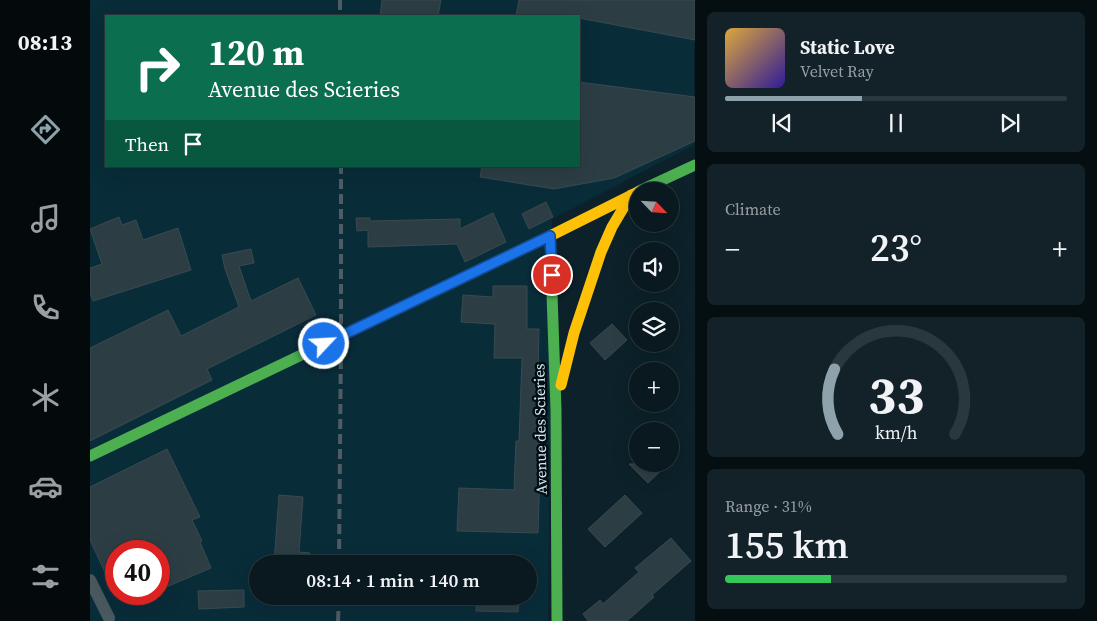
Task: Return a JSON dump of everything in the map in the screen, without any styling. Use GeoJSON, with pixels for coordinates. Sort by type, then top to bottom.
{"type":"FeatureCollection","features":[{"type":"Feature","properties":{"kind":"street"},"geometry":{"type":"LineString","coordinates":[[660,182],[694,166]]}},
{"type":"Feature","properties":{"kind":"street"},"geometry":{"type":"LineString","coordinates":[[90,456],[629,196]]}},
{"type":"Feature","properties":{"kind":"street"},"geometry":{"type":"LineString","coordinates":[[556,410],[574,333],[601,252],[612,226],[629,203]]}},
{"type":"Feature","properties":{"kind":"street","name":"Avenue des Scieries"},"geometry":{"type":"LineString","coordinates":[[550,236],[556,410],[557,621]]}},
{"type":"Feature","properties":{"kind":"street"},"geometry":{"type":"LineString","coordinates":[[90,580],[109,618]]}},
{"type":"Feature","properties":{"kind":"shaded area"},"geometry":{"type":"Polygon","coordinates":[[[90,0],[694,0],[694,145],[552,219],[548,621],[90,621],[90,0]]]}},
{"type":"Feature","properties":{"kind":"building"},"geometry":{"type":"Polygon","coordinates":[[[382,0],[441,0],[438,15],[380,15],[382,0]]]}},
{"type":"Feature","properties":{"kind":"building"},"geometry":{"type":"Polygon","coordinates":[[[519,0],[695,0],[695,40],[580,18],[580,15],[516,15],[519,0]]]}},
{"type":"Feature","properties":{"kind":"building"},"geometry":{"type":"Polygon","coordinates":[[[580,82],[695,97],[695,141],[614,178],[554,189],[480,177],[482,167],[580,167],[580,82]]]}},
{"type":"Feature","properties":{"kind":"building"},"geometry":{"type":"Polygon","coordinates":[[[546,202],[553,217],[529,229],[522,214],[546,202]]]}},
{"type":"Feature","properties":{"kind":"building"},"geometry":{"type":"Polygon","coordinates":[[[493,213],[506,242],[465,262],[457,244],[368,247],[368,230],[357,231],[356,218],[370,218],[370,221],[460,219],[460,229],[493,213]]]}},
{"type":"Feature","properties":{"kind":"building"},"geometry":{"type":"Polygon","coordinates":[[[119,217],[122,225],[136,220],[143,240],[178,228],[191,270],[93,301],[90,292],[90,268],[102,264],[90,229],[119,217]]]}},
{"type":"Feature","properties":{"kind":"building"},"geometry":{"type":"Polygon","coordinates":[[[251,249],[254,263],[239,266],[251,301],[298,278],[316,315],[207,369],[212,380],[90,441],[90,348],[168,310],[181,336],[239,307],[222,255],[251,249]]]}},
{"type":"Feature","properties":{"kind":"building"},"geometry":{"type":"Polygon","coordinates":[[[493,286],[527,286],[527,329],[539,329],[538,370],[543,370],[538,533],[457,531],[459,488],[514,490],[516,441],[519,441],[522,358],[494,358],[495,324],[461,322],[463,295],[493,297],[493,286]]]}},
{"type":"Feature","properties":{"kind":"building"},"geometry":{"type":"Polygon","coordinates":[[[612,324],[627,340],[605,360],[590,343],[612,324]]]}},
{"type":"Feature","properties":{"kind":"building"},"geometry":{"type":"Polygon","coordinates":[[[167,449],[200,517],[192,520],[202,541],[200,542],[211,568],[170,585],[170,540],[105,540],[105,572],[90,540],[90,487],[167,449]]]}},
{"type":"Feature","properties":{"kind":"building"},"geometry":{"type":"Polygon","coordinates":[[[637,472],[660,472],[648,483],[637,472]]]}},
{"type":"Feature","properties":{"kind":"building"},"geometry":{"type":"Polygon","coordinates":[[[279,495],[303,497],[299,552],[310,553],[310,555],[275,555],[279,495]]]}},
{"type":"Feature","properties":{"kind":"building"},"geometry":{"type":"Polygon","coordinates":[[[625,495],[642,513],[605,547],[588,529],[625,495]]]}},
{"type":"Feature","properties":{"kind":"building"},"geometry":{"type":"Polygon","coordinates":[[[671,538],[691,561],[652,595],[654,597],[627,621],[588,621],[583,614],[600,600],[603,604],[639,572],[635,568],[671,538]]]}},
{"type":"Feature","properties":{"kind":"building"},"geometry":{"type":"Polygon","coordinates":[[[244,590],[244,607],[199,609],[198,591],[244,590]]]}},
{"type":"Feature","properties":{"kind":"building"},"geometry":{"type":"Polygon","coordinates":[[[476,605],[518,605],[518,612],[476,611],[476,605]]]}},
{"type":"Feature","properties":{"kind":"railway"},"geometry":{"type":"LineString","coordinates":[[340,0],[340,15]]}},
{"type":"Feature","properties":{"kind":"railway"},"geometry":{"type":"LineString","coordinates":[[339,555],[341,167]]}},
{"type":"Feature","properties":{"kind":"railway"},"geometry":{"type":"LineString","coordinates":[[338,621],[339,605]]}},
{"type":"Feature","properties":{"kind":"traffic: fast"},"geometry":{"type":"LineString","coordinates":[[658,182],[695,165]]}},
{"type":"Feature","properties":{"kind":"traffic: fast"},"geometry":{"type":"LineString","coordinates":[[550,236],[556,410],[557,621]]}},
{"type":"Feature","properties":{"kind":"traffic: fast"},"geometry":{"type":"LineString","coordinates":[[90,456],[454,282]]}},
{"type":"Feature","properties":{"kind":"traffic: slow"},"geometry":{"type":"LineString","coordinates":[[454,282],[629,196]]}},
{"type":"Feature","properties":{"kind":"traffic: slow"},"geometry":{"type":"LineString","coordinates":[[561,385],[574,333],[601,252],[612,227],[629,198]]}},
{"type":"Feature","properties":{"kind":"route"},"geometry":{"type":"LineString","coordinates":[[324,344],[550,236],[552,275]]}}]}
